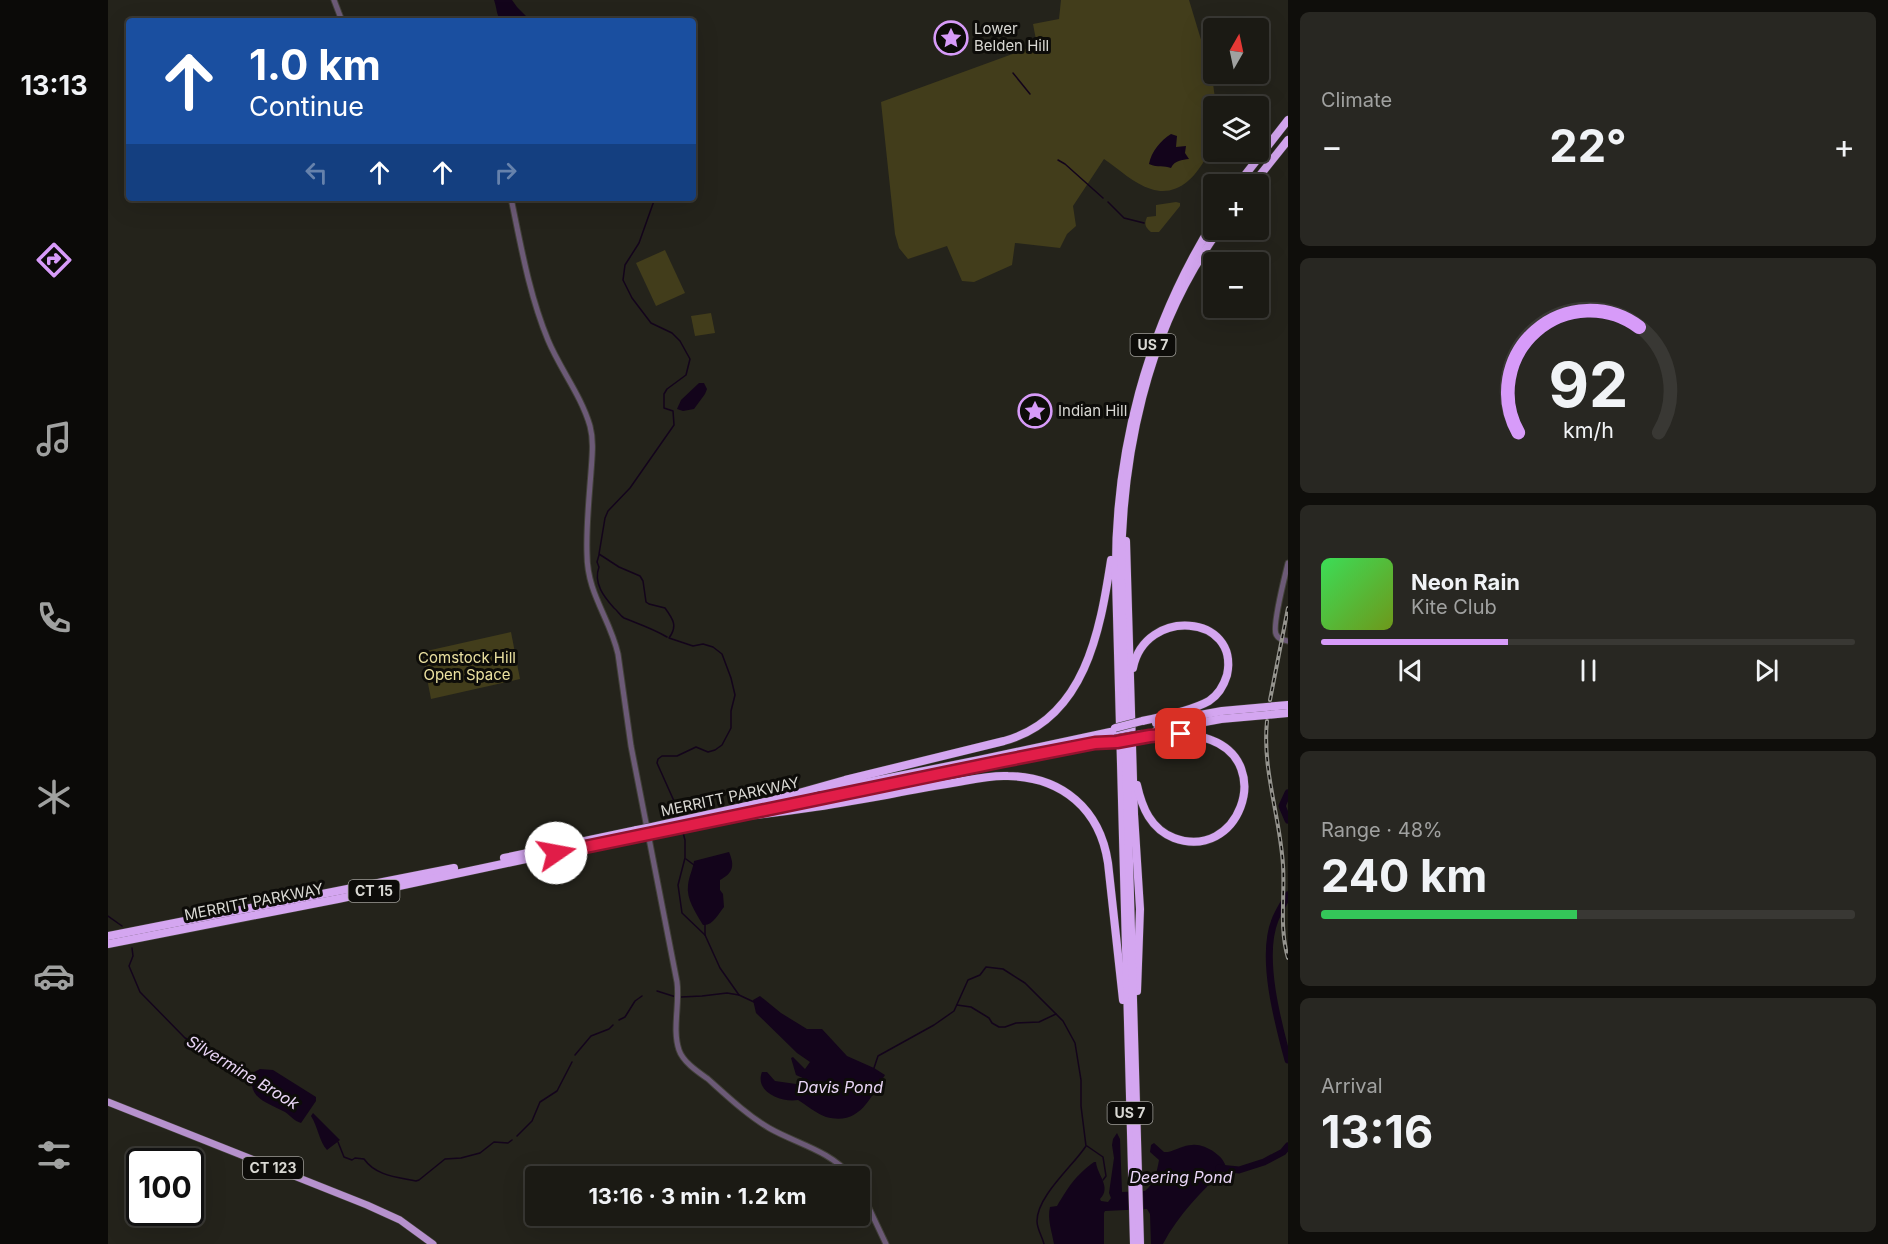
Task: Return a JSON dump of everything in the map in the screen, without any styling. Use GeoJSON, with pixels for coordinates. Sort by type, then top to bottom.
{"type":"FeatureCollection","features":[{"type":"Feature","properties":{"kind":"highway"},"geometry":{"type":"LineString","coordinates":[[1246,174],[1288,120]]}},
{"type":"Feature","properties":{"kind":"highway"},"geometry":{"type":"LineString","coordinates":[[1262,174],[1288,140]]}},
{"type":"Feature","properties":{"kind":"highway","name":"US 7"},"geometry":{"type":"LineString","coordinates":[[1131,1023],[1116,579],[1118,499],[1131,420],[1152,349],[1174,294],[1204,240]]}},
{"type":"Feature","properties":{"kind":"highway","name":"US 7"},"geometry":{"type":"LineString","coordinates":[[1131,1023],[1122,520],[1129,460],[1147,381],[1167,324],[1193,269],[1212,240]]}},
{"type":"Feature","properties":{"kind":"highway"},"geometry":{"type":"LineString","coordinates":[[1129,460],[1126,529],[1140,909],[1131,1041]]}},
{"type":"Feature","properties":{"kind":"highway"},"geometry":{"type":"LineString","coordinates":[[763,803],[1017,738],[1034,730],[1056,712],[1074,689],[1089,657],[1102,610],[1111,563],[1114,518],[1118,499]]}},
{"type":"Feature","properties":{"kind":"highway"},"geometry":{"type":"LineString","coordinates":[[1131,702],[1134,661],[1144,644],[1157,633],[1171,626],[1192,625],[1206,630],[1220,642],[1226,655],[1227,670],[1224,684],[1216,694],[1206,702],[1143,729]]}},
{"type":"Feature","properties":{"kind":"highway"},"geometry":{"type":"LineString","coordinates":[[1115,735],[1208,713],[1288,705]]}},
{"type":"Feature","properties":{"kind":"highway"},"geometry":{"type":"LineString","coordinates":[[1115,735],[1143,729],[1288,713]]}},
{"type":"Feature","properties":{"kind":"highway"},"geometry":{"type":"LineString","coordinates":[[1132,732],[1140,796],[1143,809],[1153,824],[1169,836],[1189,841],[1209,838],[1229,826],[1239,812],[1245,793],[1242,773],[1232,754],[1214,741],[1195,735],[1143,729]]}},
{"type":"Feature","properties":{"kind":"highway","name":"MERRITT PARKWAY"},"geometry":{"type":"LineString","coordinates":[[974,764],[1090,736],[1115,735]]}},
{"type":"Feature","properties":{"kind":"highway","name":"MERRITT PARKWAY"},"geometry":{"type":"LineString","coordinates":[[108,936],[652,830],[763,803],[1095,743],[1115,735]]}},
{"type":"Feature","properties":{"kind":"highway","name":"MERRITT PARKWAY"},"geometry":{"type":"LineString","coordinates":[[694,821],[732,817],[958,767]]}},
{"type":"Feature","properties":{"kind":"highway"},"geometry":{"type":"LineString","coordinates":[[732,817],[822,806],[1000,776],[1016,776],[1047,783],[1075,799],[1093,820],[1106,852],[1131,1023],[1131,1041]]}},
{"type":"Feature","properties":{"kind":"highway","name":"MERRITT PARKWAY"},"geometry":{"type":"LineString","coordinates":[[108,944],[349,897],[638,832]]}},
{"type":"Feature","properties":{"kind":"highway","name":"US 7"},"geometry":{"type":"LineString","coordinates":[[1131,1041],[1135,1059],[1136,1214],[1134,1244]]}},
{"type":"Feature","properties":{"kind":"highway","name":"US 7"},"geometry":{"type":"LineString","coordinates":[[1131,1041],[1130,1093],[1136,1185]]}},
{"type":"Feature","properties":{"kind":"highway","name":"US 7"},"geometry":{"type":"LineString","coordinates":[[1136,1214],[1140,1244]]}},
{"type":"Feature","properties":{"kind":"main road","name":"CT 123"},"geometry":{"type":"LineString","coordinates":[[108,1102],[367,1205],[400,1220],[433,1244]]}},
{"type":"Feature","properties":{"kind":"street"},"geometry":{"type":"LineString","coordinates":[[334,0],[341,18]]}},
{"type":"Feature","properties":{"kind":"street"},"geometry":{"type":"LineString","coordinates":[[512,201],[526,274],[541,321],[590,427],[592,452],[587,554],[589,576],[592,590],[615,639],[618,654],[631,746],[678,986],[679,1049],[696,1070],[762,1123],[831,1158],[840,1166]]}},
{"type":"Feature","properties":{"kind":"street"},"geometry":{"type":"LineString","coordinates":[[1288,563],[1275,632],[1280,639],[1288,641]]}},
{"type":"Feature","properties":{"kind":"street"},"geometry":{"type":"LineString","coordinates":[[870,1210],[886,1244]]}},
{"type":"Feature","properties":{"kind":"green space"},"geometry":{"type":"Polygon","coordinates":[[[1061,0],[1189,0],[1203,46],[1203,84],[1213,84],[1215,96],[1203,96],[1203,162],[1194,175],[1182,185],[1168,191],[1160,191],[1139,184],[1104,159],[1073,206],[1076,226],[1067,234],[1060,248],[1015,243],[1012,265],[974,282],[962,281],[947,246],[908,259],[899,248],[895,234],[881,102],[1037,45],[1033,24],[1059,19],[1061,0]]]}},
{"type":"Feature","properties":{"kind":"green space"},"geometry":{"type":"Polygon","coordinates":[[[1180,203],[1180,206],[1159,232],[1151,232],[1146,225],[1146,219],[1156,216],[1156,205],[1180,203]]]}},
{"type":"Feature","properties":{"kind":"green space"},"geometry":{"type":"Polygon","coordinates":[[[665,250],[685,293],[656,306],[636,263],[665,250]]]}},
{"type":"Feature","properties":{"kind":"green space"},"geometry":{"type":"Polygon","coordinates":[[[711,313],[715,333],[695,336],[691,316],[711,313]]]}},
{"type":"Feature","properties":{"kind":"green space","name":"Comstock Hill Open Space"},"geometry":{"type":"Polygon","coordinates":[[[511,632],[520,679],[431,699],[422,652],[511,632]]]}},
{"type":"Feature","properties":{"kind":"water"},"geometry":{"type":"Polygon","coordinates":[[[494,0],[512,0],[528,18],[500,18],[494,0]]]}},
{"type":"Feature","properties":{"kind":"water"},"geometry":{"type":"Polygon","coordinates":[[[1171,134],[1177,136],[1176,147],[1186,146],[1185,153],[1189,159],[1177,162],[1171,168],[1149,164],[1157,147],[1171,134]]]}},
{"type":"Feature","properties":{"kind":"water"},"geometry":{"type":"Polygon","coordinates":[[[699,383],[704,383],[707,389],[694,409],[683,411],[677,409],[681,400],[699,383]]]}},
{"type":"Feature","properties":{"kind":"water"},"geometry":{"type":"Polygon","coordinates":[[[729,852],[732,869],[720,880],[724,907],[712,922],[703,925],[692,906],[688,890],[694,861],[729,852]]]}},
{"type":"Feature","properties":{"kind":"water","name":"Davis Pond"},"geometry":{"type":"Polygon","coordinates":[[[760,996],[781,1013],[807,1029],[822,1029],[847,1056],[885,1075],[863,1108],[847,1117],[838,1119],[826,1117],[798,1100],[777,1098],[766,1090],[762,1085],[762,1072],[767,1072],[775,1081],[803,1085],[807,1080],[796,1075],[791,1058],[793,1057],[805,1069],[810,1062],[797,1053],[756,1013],[753,1000],[760,996]]]}},
{"type":"Feature","properties":{"kind":"water"},"geometry":{"type":"Polygon","coordinates":[[[260,1069],[273,1070],[316,1097],[316,1101],[301,1123],[265,1102],[255,1093],[252,1081],[254,1072],[260,1069]]]}},
{"type":"Feature","properties":{"kind":"water"},"geometry":{"type":"Polygon","coordinates":[[[313,1113],[340,1140],[327,1150],[311,1116],[313,1113]]]}},
{"type":"Feature","properties":{"kind":"water","name":"Deering Pond"},"geometry":{"type":"Polygon","coordinates":[[[1117,1133],[1120,1139],[1122,1192],[1145,1191],[1153,1181],[1159,1160],[1150,1152],[1151,1145],[1154,1143],[1164,1152],[1189,1145],[1202,1146],[1218,1155],[1226,1168],[1183,1213],[1163,1244],[1151,1244],[1150,1214],[1147,1209],[1105,1211],[1104,1244],[1054,1244],[1049,1221],[1050,1207],[1057,1206],[1073,1182],[1094,1162],[1096,1162],[1105,1190],[1100,1199],[1108,1202],[1111,1198],[1109,1193],[1114,1158],[1112,1145],[1117,1133]]]}},
{"type":"Feature","properties":{"kind":"waterway"},"geometry":{"type":"LineString","coordinates":[[1013,73],[1030,94]]}},
{"type":"Feature","properties":{"kind":"waterway"},"geometry":{"type":"LineString","coordinates":[[1058,160],[1103,198]]}},
{"type":"Feature","properties":{"kind":"waterway"},"geometry":{"type":"LineString","coordinates":[[654,201],[639,243],[625,265],[623,280],[632,298],[651,323],[672,333],[680,341],[690,359],[686,375],[667,389],[664,394],[664,408],[673,411],[674,425],[630,488],[608,511],[599,554],[619,567],[640,576],[646,602],[665,608],[672,619],[674,626],[669,638],[693,646],[703,644],[713,647],[722,654],[731,678],[735,695],[731,711],[731,728],[722,745],[708,752],[696,747],[677,756],[662,756],[658,759],[657,763],[674,801],[679,819]]}},
{"type":"Feature","properties":{"kind":"waterway"},"geometry":{"type":"LineString","coordinates":[[1108,202],[1124,218],[1144,223]]}},
{"type":"Feature","properties":{"kind":"waterway"},"geometry":{"type":"LineString","coordinates":[[599,555],[598,584],[610,604],[624,618],[667,637]]}},
{"type":"Feature","properties":{"kind":"waterway"},"geometry":{"type":"LineString","coordinates":[[1288,793],[1282,806],[1288,820]]}},
{"type":"Feature","properties":{"kind":"waterway"},"geometry":{"type":"LineString","coordinates":[[682,829],[685,840],[685,858],[678,885],[682,913],[705,935],[720,968],[739,995]]}},
{"type":"Feature","properties":{"kind":"waterway"},"geometry":{"type":"LineString","coordinates":[[686,859],[694,865]]}},
{"type":"Feature","properties":{"kind":"waterway"},"geometry":{"type":"LineString","coordinates":[[1288,895],[1275,920],[1269,952],[1272,990],[1288,1060]]}},
{"type":"Feature","properties":{"kind":"waterway","name":"Silvermine Brook"},"geometry":{"type":"LineString","coordinates":[[108,916],[122,926]]}},
{"type":"Feature","properties":{"kind":"waterway"},"geometry":{"type":"LineString","coordinates":[[705,925],[705,935]]}},
{"type":"Feature","properties":{"kind":"waterway","name":"Silvermine Brook"},"geometry":{"type":"LineString","coordinates":[[132,948],[133,956],[129,966],[140,992],[185,1038],[206,1048],[242,1072],[252,1075]]}},
{"type":"Feature","properties":{"kind":"waterway"},"geometry":{"type":"LineString","coordinates":[[874,1068],[878,1056],[934,1025],[954,1011],[968,980],[980,975],[986,967],[1003,969],[1025,983],[1063,1021],[1075,1043],[1081,1080],[1081,1106],[1086,1146],[1049,1192],[1039,1211],[1037,1224],[1044,1244]]}},
{"type":"Feature","properties":{"kind":"waterway","name":"Silvermine Brook"},"geometry":{"type":"LineString","coordinates":[[657,991],[676,997]]}},
{"type":"Feature","properties":{"kind":"waterway","name":"Silvermine Brook"},"geometry":{"type":"LineString","coordinates":[[681,997],[727,993],[739,995],[754,1002]]}},
{"type":"Feature","properties":{"kind":"waterway","name":"Silvermine Brook"},"geometry":{"type":"LineString","coordinates":[[619,1020],[625,1017],[635,1001],[642,996]]}},
{"type":"Feature","properties":{"kind":"waterway"},"geometry":{"type":"LineString","coordinates":[[957,1005],[971,1007],[999,1027],[1016,1023],[1039,1022],[1056,1014]]}},
{"type":"Feature","properties":{"kind":"waterway","name":"Silvermine Brook"},"geometry":{"type":"LineString","coordinates":[[575,1055],[591,1036],[613,1025]]}},
{"type":"Feature","properties":{"kind":"waterway","name":"Silvermine Brook"},"geometry":{"type":"LineString","coordinates":[[517,1136],[532,1121],[540,1102],[557,1091],[572,1062]]}},
{"type":"Feature","properties":{"kind":"waterway","name":"Silvermine Brook"},"geometry":{"type":"LineString","coordinates":[[338,1142],[344,1157],[352,1160],[364,1159],[381,1172],[416,1181],[445,1159],[480,1153],[494,1142],[508,1143],[512,1140]]}},
{"type":"Feature","properties":{"kind":"waterway"},"geometry":{"type":"LineString","coordinates":[[1087,1146],[1103,1157],[1106,1176],[1103,1180]]}},
{"type":"Feature","properties":{"kind":"waterway"},"geometry":{"type":"LineString","coordinates":[[1219,1168],[1239,1170],[1264,1162],[1283,1152],[1288,1146]]}},
{"type":"Feature","properties":{"kind":"railway"},"geometry":{"type":"LineString","coordinates":[[1270,700],[1288,608]]}},
{"type":"Feature","properties":{"kind":"railway"},"geometry":{"type":"LineString","coordinates":[[1267,721],[1267,757],[1281,847],[1283,923],[1288,958]]}},
{"type":"Feature","properties":{"kind":"place","name":"Lower Belden Hill"},"geometry":{"type":"Point","coordinates":[951,38]}},
{"type":"Feature","properties":{"kind":"place","name":"Indian Hill"},"geometry":{"type":"Point","coordinates":[1035,411]}},
{"type":"Feature","properties":{"kind":"route"},"geometry":{"type":"LineString","coordinates":[[556,853],[1095,743],[1181,734]]}}]}
